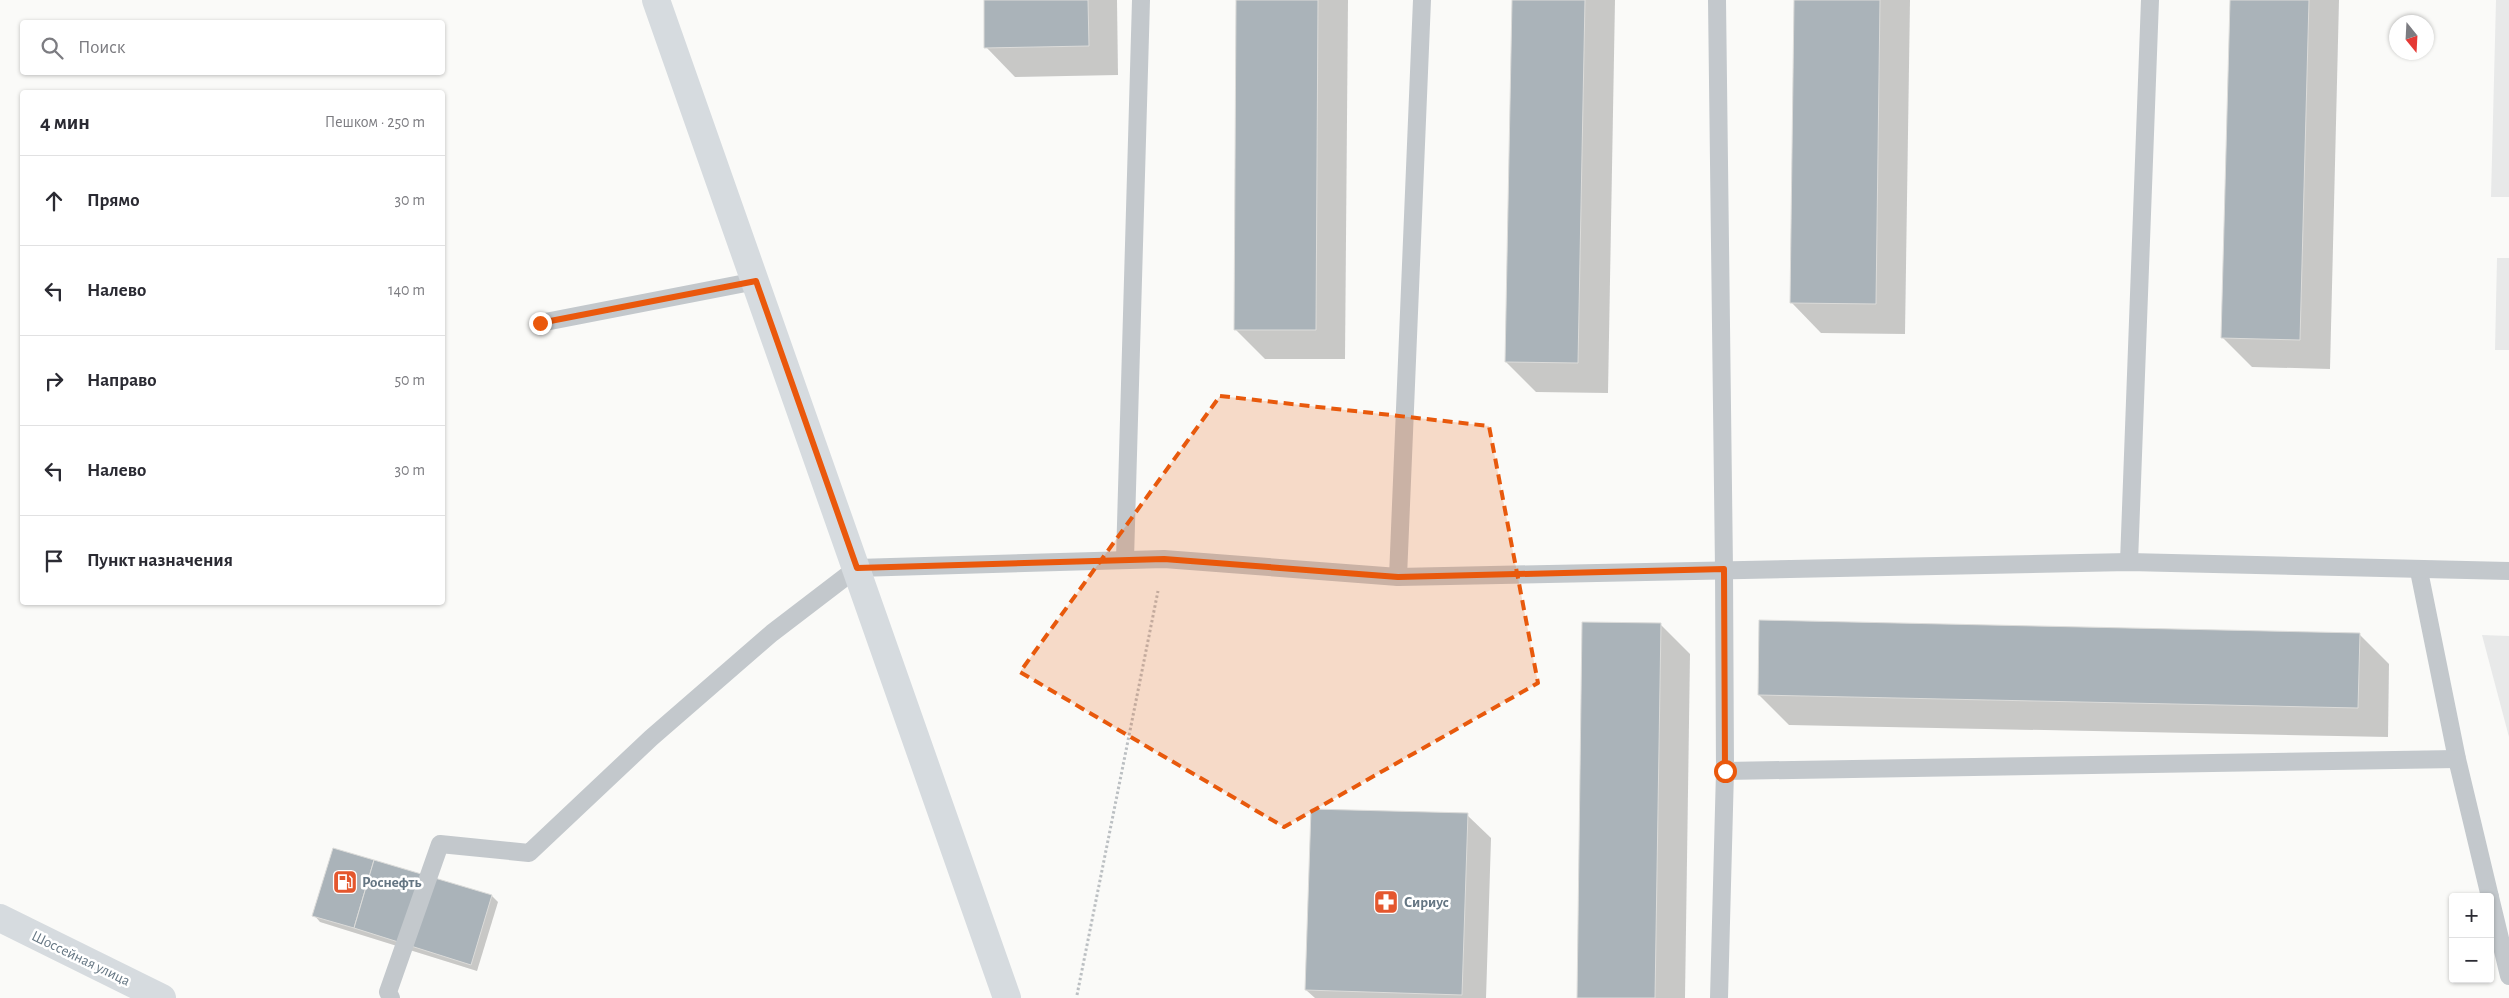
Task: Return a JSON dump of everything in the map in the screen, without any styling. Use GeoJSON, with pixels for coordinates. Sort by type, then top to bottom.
{"type":"FeatureCollection","features":[{"type":"Feature","properties":{"kind":"street"},"geometry":{"type":"LineString","coordinates":[[656,0],[1007,998]]}},
{"type":"Feature","properties":{"kind":"street","name":"Шоссейная улица"},"geometry":{"type":"LineString","coordinates":[[0,918],[162,998]]}},
{"type":"Feature","properties":{"kind":"lane"},"geometry":{"type":"LineString","coordinates":[[1125,559],[1141,0]]}},
{"type":"Feature","properties":{"kind":"lane"},"geometry":{"type":"LineString","coordinates":[[1398,577],[1422,0]]}},
{"type":"Feature","properties":{"kind":"lane"},"geometry":{"type":"LineString","coordinates":[[1717,0],[1725,771],[1719,998]]}},
{"type":"Feature","properties":{"kind":"lane"},"geometry":{"type":"LineString","coordinates":[[2129,562],[2150,0]]}},
{"type":"Feature","properties":{"kind":"lane"},"geometry":{"type":"LineString","coordinates":[[540,323],[756,281]]}},
{"type":"Feature","properties":{"kind":"lane"},"geometry":{"type":"LineString","coordinates":[[391,998],[388,992],[440,844],[529,853],[650,738],[758,645],[857,568],[1164,559],[1398,577],[2129,562],[2509,572]]}},
{"type":"Feature","properties":{"kind":"lane"},"geometry":{"type":"LineString","coordinates":[[2419,571],[2457,759],[2489,893]]}},
{"type":"Feature","properties":{"kind":"lane"},"geometry":{"type":"LineString","coordinates":[[1725,771],[2457,759]]}},
{"type":"Feature","properties":{"kind":"lane"},"geometry":{"type":"LineString","coordinates":[[2494,914],[2509,976]]}},
{"type":"Feature","properties":{"kind":"path"},"geometry":{"type":"LineString","coordinates":[[1077,995],[1164,559]]}},
{"type":"Feature","properties":{"kind":"highlighted area"},"geometry":{"type":"Polygon","coordinates":[[[1220,396],[1489,426],[1538,683],[1284,827],[1020,672],[1220,396]]]}},
{"type":"Feature","properties":{"kind":"shaded area"},"geometry":{"type":"Polygon","coordinates":[[[2496,0],[2509,0],[2509,197],[2491,197],[2496,0]]]}},
{"type":"Feature","properties":{"kind":"shaded area"},"geometry":{"type":"Polygon","coordinates":[[[2497,258],[2509,258],[2509,350],[2495,350],[2497,258]]]}},
{"type":"Feature","properties":{"kind":"shaded area"},"geometry":{"type":"Polygon","coordinates":[[[2482,635],[2509,636],[2509,737],[2482,635]]]}},
{"type":"Feature","properties":{"kind":"building"},"geometry":{"type":"Polygon","coordinates":[[[984,0],[1088,0],[1089,46],[984,48],[984,0]]]}},
{"type":"Feature","properties":{"kind":"building"},"geometry":{"type":"Polygon","coordinates":[[[1236,0],[1318,0],[1316,330],[1234,330],[1236,0]]]}},
{"type":"Feature","properties":{"kind":"building"},"geometry":{"type":"Polygon","coordinates":[[[1512,0],[1585,0],[1578,363],[1505,362],[1512,0]]]}},
{"type":"Feature","properties":{"kind":"building"},"geometry":{"type":"Polygon","coordinates":[[[1794,0],[1880,0],[1876,304],[1790,303],[1794,0]]]}},
{"type":"Feature","properties":{"kind":"building"},"geometry":{"type":"Polygon","coordinates":[[[2230,0],[2309,0],[2300,340],[2221,338],[2230,0]]]}},
{"type":"Feature","properties":{"kind":"building"},"geometry":{"type":"Polygon","coordinates":[[[1759,620],[2360,633],[2358,708],[1758,695],[1759,620]]]}},
{"type":"Feature","properties":{"kind":"building"},"geometry":{"type":"Polygon","coordinates":[[[1582,622],[1661,623],[1655,998],[1577,998],[1582,622]]]}},
{"type":"Feature","properties":{"kind":"building","name":"Сириус"},"geometry":{"type":"Polygon","coordinates":[[[1311,809],[1468,813],[1462,995],[1305,990],[1311,809]]]}},
{"type":"Feature","properties":{"kind":"building"},"geometry":{"type":"Polygon","coordinates":[[[333,848],[374,860],[354,928],[312,916],[333,848]]]}},
{"type":"Feature","properties":{"kind":"building"},"geometry":{"type":"Polygon","coordinates":[[[374,860],[492,895],[471,965],[354,928],[374,860]]]}},
{"type":"Feature","properties":{"kind":"place","name":"Роснефть"},"geometry":{"type":"Point","coordinates":[345,882]}},
{"type":"Feature","properties":{"kind":"place","name":"Сириус"},"geometry":{"type":"Point","coordinates":[1386,902]}},
{"type":"Feature","properties":{"kind":"route"},"geometry":{"type":"LineString","coordinates":[[540,323],[756,281],[857,568],[1164,559],[1398,577],[1724,569],[1725,771]]}}]}
